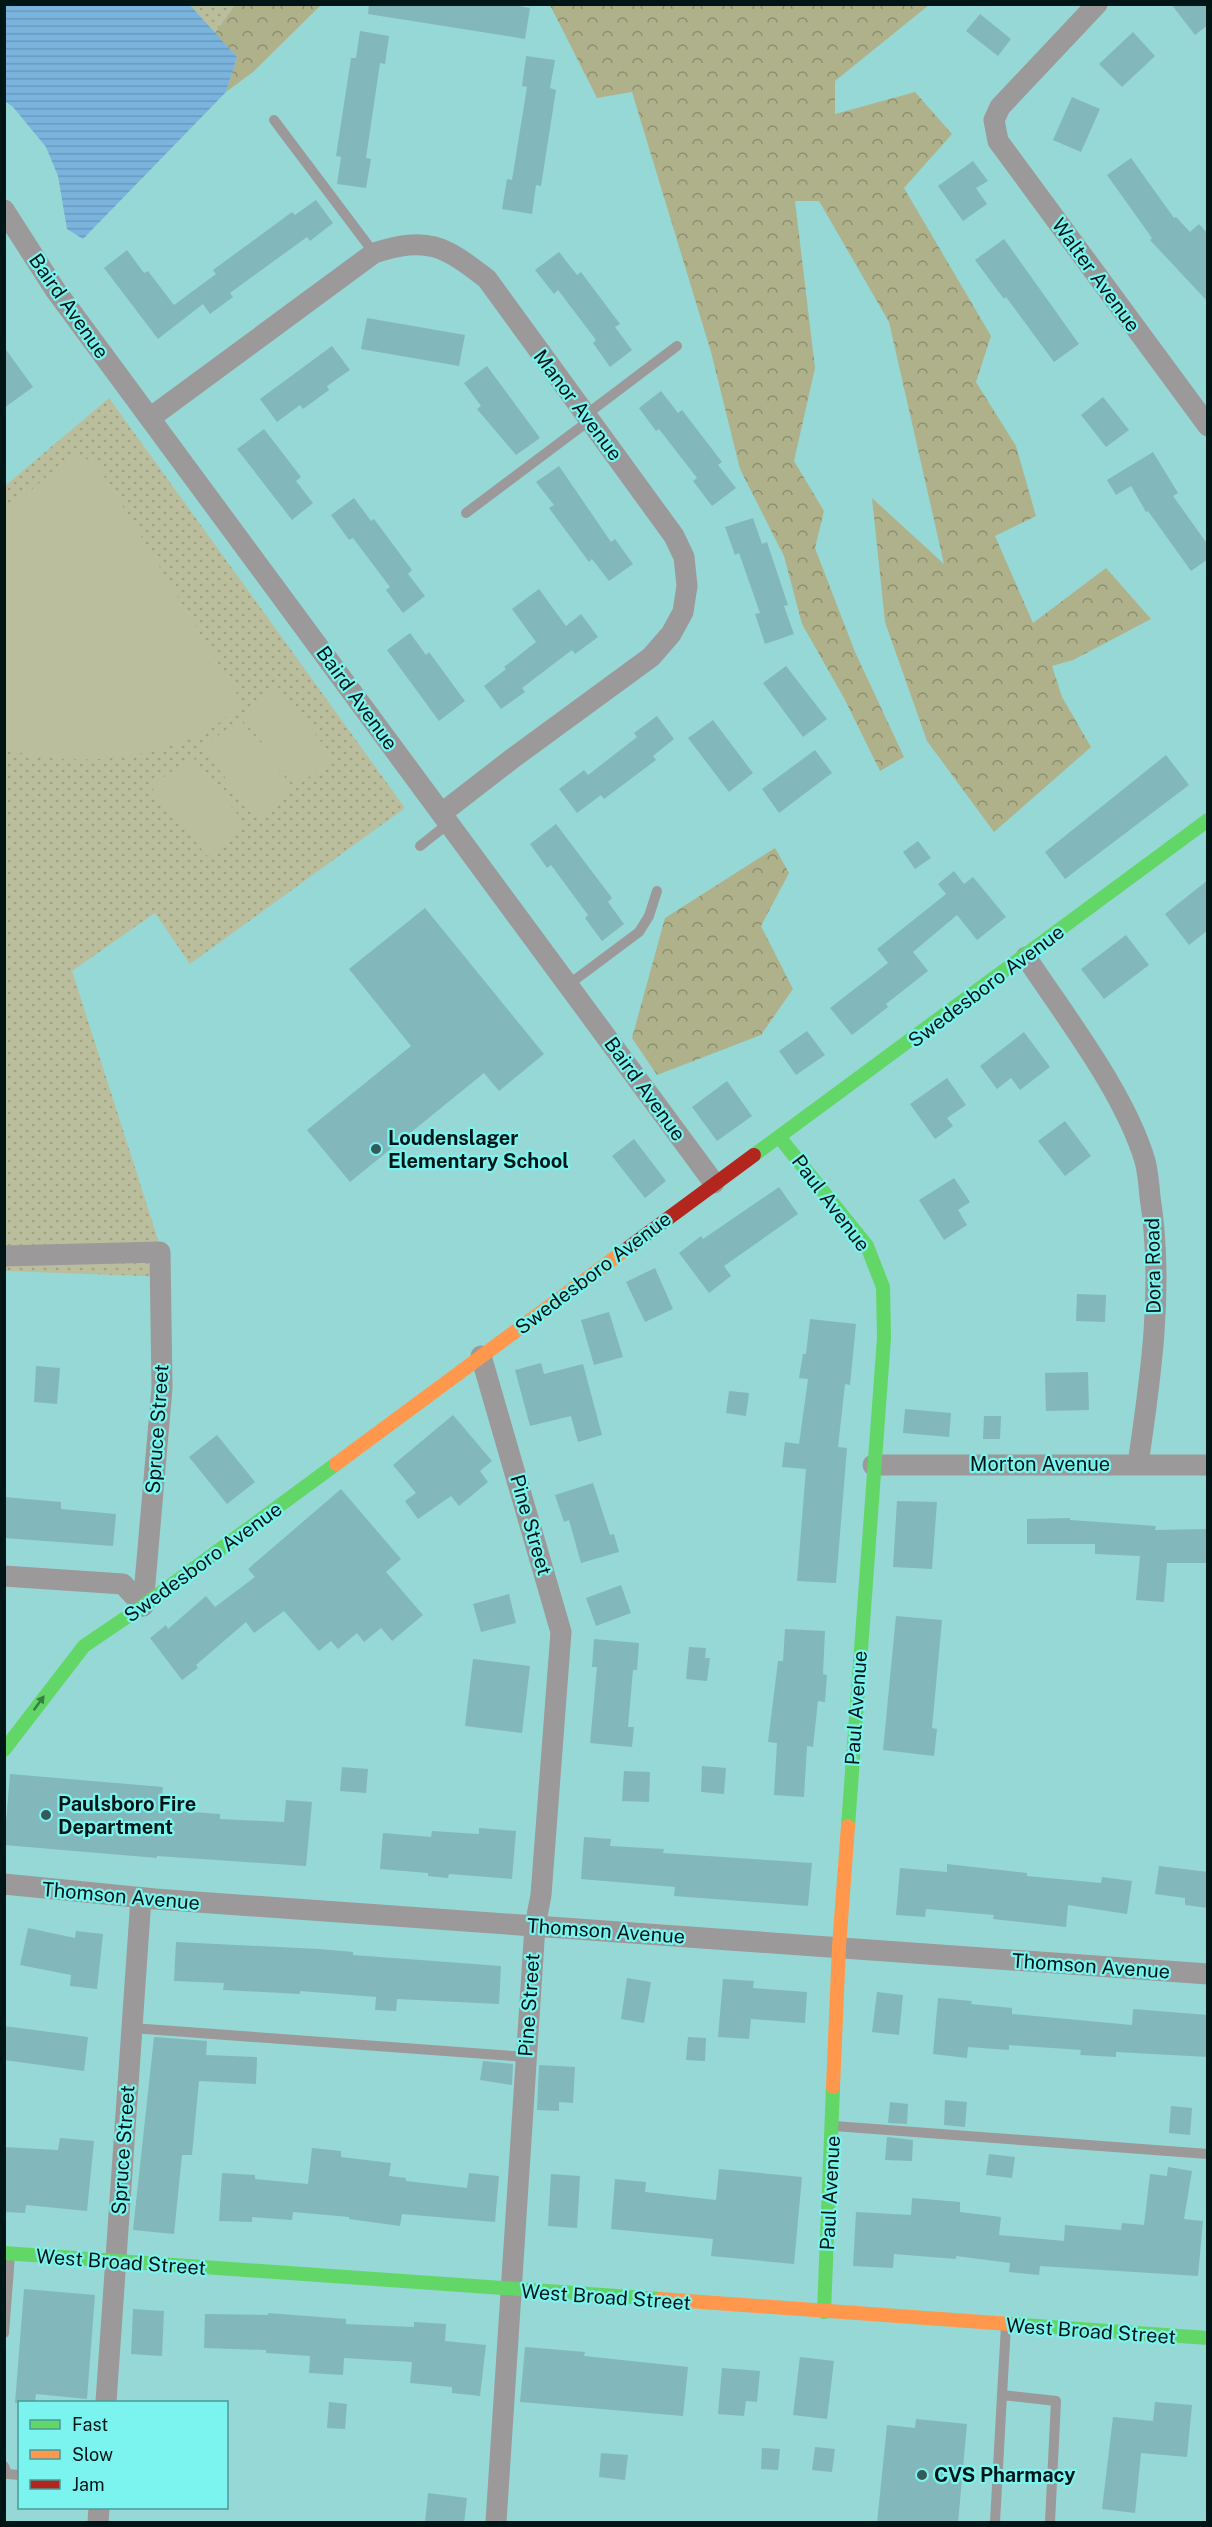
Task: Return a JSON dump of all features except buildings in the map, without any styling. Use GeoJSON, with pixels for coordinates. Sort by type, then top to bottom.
{"type":"FeatureCollection","features":[{"type":"Feature","properties":{"kind":"street","name":"Walter Avenue"},"geometry":{"type":"LineString","coordinates":[[1097,4],[1000,107],[994,120],[998,141],[1013,165],[1208,426]]}},
{"type":"Feature","properties":{"kind":"street","name":"Baird Avenue"},"geometry":{"type":"LineString","coordinates":[[4,210],[56,291],[714,1183]]}},
{"type":"Feature","properties":{"kind":"street","name":"Manor Avenue"},"geometry":{"type":"LineString","coordinates":[[150,418],[374,253],[403,244],[426,244],[449,252],[487,279],[674,536],[684,557],[687,586],[683,612],[671,634],[651,657],[513,758],[445,818]]}},
{"type":"Feature","properties":{"kind":"street","name":"Swedesboro Avenue"},"geometry":{"type":"LineString","coordinates":[[4,1750],[84,1646],[143,1606],[714,1183],[780,1138],[1208,820]]}},
{"type":"Feature","properties":{"kind":"street","name":"Dora Road"},"geometry":{"type":"LineString","coordinates":[[1026,957],[1114,1094],[1145,1161],[1156,1233],[1155,1309],[1151,1377],[1138,1464]]}},
{"type":"Feature","properties":{"kind":"street","name":"Paul Avenue"},"geometry":{"type":"LineString","coordinates":[[780,1138],[867,1246],[883,1287],[884,1338],[839,1947],[824,2312]]}},
{"type":"Feature","properties":{"kind":"street","name":"Spruce Street"},"geometry":{"type":"LineString","coordinates":[[4,1256],[160,1252],[162,1388],[143,1606]]}},
{"type":"Feature","properties":{"kind":"street","name":"Pine Street"},"geometry":{"type":"LineString","coordinates":[[481,1356],[561,1632],[541,1895],[534,1926],[496,2523]]}},
{"type":"Feature","properties":{"kind":"street","name":"Morton Avenue"},"geometry":{"type":"LineString","coordinates":[[873,1465],[1208,1465]]}},
{"type":"Feature","properties":{"kind":"street"},"geometry":{"type":"LineString","coordinates":[[4,1576],[123,1584],[143,1606]]}},
{"type":"Feature","properties":{"kind":"street","name":"Thomson Avenue"},"geometry":{"type":"LineString","coordinates":[[4,1884],[141,1898],[1208,1974]]}},
{"type":"Feature","properties":{"kind":"street","name":"Spruce Street"},"geometry":{"type":"LineString","coordinates":[[106,2401],[141,1898]]}},
{"type":"Feature","properties":{"kind":"street","name":"West Broad Street"},"geometry":{"type":"LineString","coordinates":[[7,2254],[1208,2338]]}},
{"type":"Feature","properties":{"kind":"lane"},"geometry":{"type":"LineString","coordinates":[[274,120],[374,253]]}},
{"type":"Feature","properties":{"kind":"lane"},"geometry":{"type":"LineString","coordinates":[[466,513],[677,346]]}},
{"type":"Feature","properties":{"kind":"lane"},"geometry":{"type":"LineString","coordinates":[[420,846],[445,818]]}},
{"type":"Feature","properties":{"kind":"lane"},"geometry":{"type":"LineString","coordinates":[[568,985],[639,932],[649,916],[657,891]]}},
{"type":"Feature","properties":{"kind":"lane"},"geometry":{"type":"LineString","coordinates":[[132,2028],[526,2057]]}},
{"type":"Feature","properties":{"kind":"lane"},"geometry":{"type":"LineString","coordinates":[[833,2126],[1208,2154]]}},
{"type":"Feature","properties":{"kind":"lane"},"geometry":{"type":"LineString","coordinates":[[4,2333],[7,2254]]}},
{"type":"Feature","properties":{"kind":"lane"},"geometry":{"type":"LineString","coordinates":[[994,2523],[1006,2325]]}},
{"type":"Feature","properties":{"kind":"lane"},"geometry":{"type":"LineString","coordinates":[[1002,2395],[1056,2401],[1050,2523]]}},
{"type":"Feature","properties":{"kind":"lane"},"geometry":{"type":"LineString","coordinates":[[4,2466],[7,2474],[18,2475]]}},
{"type":"Feature","properties":{"kind":"green space"},"geometry":{"type":"Polygon","coordinates":[[[190,5],[235,5],[215,33],[190,5]]]}},
{"type":"Feature","properties":{"kind":"green space"},"geometry":{"type":"Polygon","coordinates":[[[235,5],[321,5],[253,72],[226,92],[237,57],[215,33],[235,5]]]}},
{"type":"Feature","properties":{"kind":"green space"},"geometry":{"type":"Polygon","coordinates":[[[550,5],[929,5],[835,81],[835,114],[915,92],[952,134],[904,188],[991,336],[976,382],[1016,446],[1036,516],[995,536],[1033,623],[1106,568],[1151,619],[1073,660],[1052,666],[1062,697],[1091,747],[994,832],[927,741],[885,622],[872,498],[944,564],[889,322],[819,201],[795,201],[815,368],[794,461],[824,511],[815,548],[855,652],[904,757],[880,771],[844,698],[802,624],[784,556],[740,469],[711,352],[632,92],[597,98],[550,5]]]}},
{"type":"Feature","properties":{"kind":"green space"},"geometry":{"type":"Polygon","coordinates":[[[109,398],[405,808],[190,964],[155,913],[72,971],[170,1277],[5,1271],[5,486],[109,398]]]}},
{"type":"Feature","properties":{"kind":"green space"},"geometry":{"type":"Polygon","coordinates":[[[70,456],[95,461],[243,704],[206,731],[159,749],[107,758],[55,758],[5,749],[5,513],[70,456]]]}},
{"type":"Feature","properties":{"kind":"green space"},"geometry":{"type":"Polygon","coordinates":[[[278,687],[334,758],[297,786],[241,716],[278,687]]]}},
{"type":"Feature","properties":{"kind":"green space"},"geometry":{"type":"Polygon","coordinates":[[[240,719],[294,789],[257,818],[202,748],[240,719]]]}},
{"type":"Feature","properties":{"kind":"green space"},"geometry":{"type":"Polygon","coordinates":[[[192,756],[246,825],[207,856],[151,787],[192,756]]]}},
{"type":"Feature","properties":{"kind":"green space"},"geometry":{"type":"Polygon","coordinates":[[[775,848],[789,873],[761,926],[793,989],[761,1035],[657,1075],[632,1038],[665,918],[775,848]]]}},
{"type":"Feature","properties":{"kind":"water"},"geometry":{"type":"Polygon","coordinates":[[[4,5],[190,5],[237,57],[226,92],[83,239],[67,229],[58,176],[46,147],[13,107],[5,101],[4,5]]]}},
{"type":"Feature","properties":{"kind":"traffic: fast"},"geometry":{"type":"LineString","coordinates":[[754,1155],[1208,820]]}},
{"type":"Feature","properties":{"kind":"traffic: fast"},"geometry":{"type":"LineString","coordinates":[[780,1138],[867,1246],[883,1287],[884,1338],[848,1826]]}},
{"type":"Feature","properties":{"kind":"traffic: fast"},"geometry":{"type":"LineString","coordinates":[[4,1750],[84,1646],[143,1606],[336,1464]]}},
{"type":"Feature","properties":{"kind":"traffic: fast"},"geometry":{"type":"LineString","coordinates":[[824,2312],[833,2087]]}},
{"type":"Feature","properties":{"kind":"traffic: fast"},"geometry":{"type":"LineString","coordinates":[[4,2253],[660,2299]]}},
{"type":"Feature","properties":{"kind":"traffic: fast"},"geometry":{"type":"LineString","coordinates":[[1010,2324],[1208,2338]]}},
{"type":"Feature","properties":{"kind":"traffic: slow"},"geometry":{"type":"LineString","coordinates":[[336,1464],[628,1248]]}},
{"type":"Feature","properties":{"kind":"traffic: slow"},"geometry":{"type":"LineString","coordinates":[[833,2087],[839,1947],[848,1826]]}},
{"type":"Feature","properties":{"kind":"traffic: slow"},"geometry":{"type":"LineString","coordinates":[[660,2299],[1010,2324]]}},
{"type":"Feature","properties":{"kind":"traffic: jam"},"geometry":{"type":"LineString","coordinates":[[628,1248],[754,1155]]}},
{"type":"Feature","properties":{"kind":"place","name":"Loudenslager Elementary School"},"geometry":{"type":"Point","coordinates":[376,1149]}},
{"type":"Feature","properties":{"kind":"place","name":"Paulsboro Fire Department"},"geometry":{"type":"Point","coordinates":[46,1815]}},
{"type":"Feature","properties":{"kind":"place","name":"CVS Pharmacy"},"geometry":{"type":"Point","coordinates":[922,2475]}}]}
